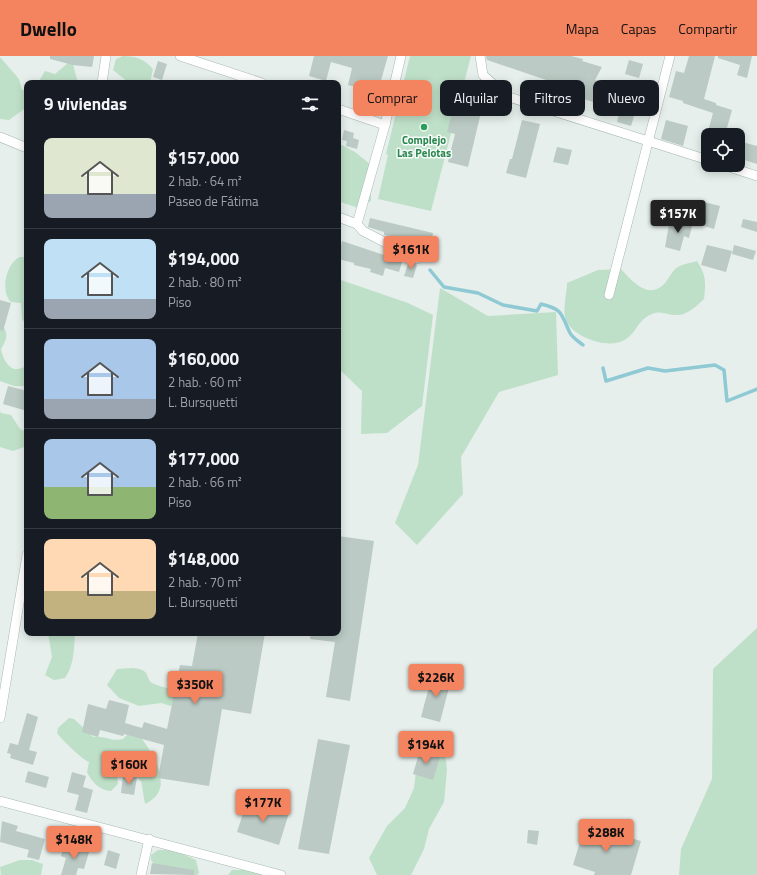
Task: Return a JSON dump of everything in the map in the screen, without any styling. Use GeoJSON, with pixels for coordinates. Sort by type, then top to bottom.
{"type":"FeatureCollection","features":[{"type":"Feature","properties":{"kind":"street"},"geometry":{"type":"LineString","coordinates":[[102,80],[106,56]]}},
{"type":"Feature","properties":{"kind":"street"},"geometry":{"type":"LineString","coordinates":[[180,56],[253,80]]}},
{"type":"Feature","properties":{"kind":"street"},"geometry":{"type":"LineString","coordinates":[[210,65],[213,56]]}},
{"type":"Feature","properties":{"kind":"street"},"geometry":{"type":"LineString","coordinates":[[357,224],[385,125],[401,56]]}},
{"type":"Feature","properties":{"kind":"street"},"geometry":{"type":"LineString","coordinates":[[480,56],[483,75],[506,96],[701,158]]}},
{"type":"Feature","properties":{"kind":"street"},"geometry":{"type":"LineString","coordinates":[[609,296],[670,56]]}},
{"type":"Feature","properties":{"kind":"street"},"geometry":{"type":"LineString","coordinates":[[341,110],[385,125]]}},
{"type":"Feature","properties":{"kind":"street"},"geometry":{"type":"LineString","coordinates":[[0,138],[24,147]]}},
{"type":"Feature","properties":{"kind":"street"},"geometry":{"type":"LineString","coordinates":[[745,172],[757,176]]}},
{"type":"Feature","properties":{"kind":"street"},"geometry":{"type":"LineString","coordinates":[[341,218],[357,224],[363,231],[417,259]]}},
{"type":"Feature","properties":{"kind":"street"},"geometry":{"type":"LineString","coordinates":[[0,718],[24,573]]}},
{"type":"Feature","properties":{"kind":"street"},"geometry":{"type":"LineString","coordinates":[[0,801],[281,875]]}},
{"type":"Feature","properties":{"kind":"street"},"geometry":{"type":"LineString","coordinates":[[141,875],[149,839]]}},
{"type":"Feature","properties":{"kind":"green space"},"geometry":{"type":"Polygon","coordinates":[[[123,56],[143,60],[153,69],[151,80],[126,80],[113,70],[116,59],[123,56]]]}},
{"type":"Feature","properties":{"kind":"green space","name":"Complejo Las Pelotas"},"geometry":{"type":"Polygon","coordinates":[[[410,56],[471,56],[465,80],[440,80],[440,116],[456,116],[431,211],[378,199],[388,155],[386,154],[395,116],[432,116],[432,80],[404,80],[410,56]]]}},
{"type":"Feature","properties":{"kind":"green space"},"geometry":{"type":"Polygon","coordinates":[[[0,57],[19,79],[22,90],[24,90],[24,109],[9,120],[0,119],[0,57]]]}},
{"type":"Feature","properties":{"kind":"green space"},"geometry":{"type":"Polygon","coordinates":[[[68,63],[73,64],[77,80],[40,80],[45,71],[55,74],[68,63]]]}},
{"type":"Feature","properties":{"kind":"green space"},"geometry":{"type":"Polygon","coordinates":[[[341,145],[355,152],[371,165],[371,201],[358,208],[341,202],[341,145]]]}},
{"type":"Feature","properties":{"kind":"green space"},"geometry":{"type":"Polygon","coordinates":[[[20,257],[24,257],[24,321],[22,319],[21,303],[11,302],[5,285],[8,271],[15,260],[20,257]]]}},
{"type":"Feature","properties":{"kind":"green space"},"geometry":{"type":"Polygon","coordinates":[[[697,261],[705,279],[704,299],[684,314],[652,314],[643,320],[633,333],[626,339],[611,343],[602,343],[583,337],[570,326],[566,320],[565,307],[567,283],[598,270],[621,269],[630,279],[641,287],[647,290],[653,290],[659,288],[665,283],[676,268],[697,261]]]}},
{"type":"Feature","properties":{"kind":"green space"},"geometry":{"type":"Polygon","coordinates":[[[341,280],[408,303],[433,315],[422,406],[387,433],[361,434],[362,391],[341,371],[341,280]]]}},
{"type":"Feature","properties":{"kind":"green space"},"geometry":{"type":"Polygon","coordinates":[[[440,288],[488,316],[556,312],[558,375],[499,392],[461,457],[463,494],[417,545],[395,523],[418,465],[440,288]]]}},
{"type":"Feature","properties":{"kind":"green space"},"geometry":{"type":"Polygon","coordinates":[[[3,326],[6,332],[5,341],[1,349],[3,355],[8,365],[14,369],[24,367],[24,386],[14,386],[0,381],[0,327],[3,326]]]}},
{"type":"Feature","properties":{"kind":"green space"},"geometry":{"type":"Polygon","coordinates":[[[0,411],[1,413],[11,415],[20,429],[24,431],[24,447],[13,451],[0,447],[0,411]]]}},
{"type":"Feature","properties":{"kind":"green space"},"geometry":{"type":"Polygon","coordinates":[[[757,628],[757,875],[679,875],[681,849],[712,779],[713,669],[757,628]]]}},
{"type":"Feature","properties":{"kind":"green space"},"geometry":{"type":"Polygon","coordinates":[[[48,636],[75,636],[72,663],[65,678],[54,680],[45,675],[52,657],[48,636]]]}},
{"type":"Feature","properties":{"kind":"green space"},"geometry":{"type":"Polygon","coordinates":[[[131,668],[143,670],[147,674],[149,680],[154,684],[178,693],[176,705],[171,706],[161,703],[139,706],[119,698],[107,685],[117,669],[131,668]]]}},
{"type":"Feature","properties":{"kind":"green space"},"geometry":{"type":"Polygon","coordinates":[[[69,718],[74,719],[93,737],[119,740],[123,739],[130,732],[135,730],[148,747],[158,768],[161,779],[160,789],[155,797],[145,804],[141,781],[126,769],[125,759],[119,759],[116,764],[118,784],[111,791],[107,791],[96,785],[87,772],[89,762],[82,758],[57,733],[58,728],[69,718]]]}},
{"type":"Feature","properties":{"kind":"green space"},"geometry":{"type":"Polygon","coordinates":[[[427,741],[437,741],[444,750],[447,770],[444,802],[429,829],[424,849],[411,875],[377,875],[369,858],[387,826],[405,808],[414,788],[419,746],[427,741]]]}},
{"type":"Feature","properties":{"kind":"green space"},"geometry":{"type":"Polygon","coordinates":[[[158,850],[174,850],[196,860],[199,873],[197,875],[186,874],[159,867],[151,860],[151,855],[158,850]]]}},
{"type":"Feature","properties":{"kind":"green space"},"geometry":{"type":"Polygon","coordinates":[[[20,860],[32,860],[43,864],[41,875],[1,875],[0,867],[20,860]]]}},
{"type":"Feature","properties":{"kind":"green space"},"geometry":{"type":"Polygon","coordinates":[[[232,870],[244,870],[269,875],[228,875],[232,870]]]}},
{"type":"Feature","properties":{"kind":"building"},"geometry":{"type":"Polygon","coordinates":[[[50,56],[94,56],[92,67],[73,65],[50,59],[50,56]]]}},
{"type":"Feature","properties":{"kind":"building"},"geometry":{"type":"Polygon","coordinates":[[[314,56],[388,56],[381,80],[353,80],[353,86],[348,85],[352,68],[331,62],[326,80],[309,76],[314,56]]]}},
{"type":"Feature","properties":{"kind":"building"},"geometry":{"type":"Polygon","coordinates":[[[486,56],[571,56],[602,67],[595,80],[593,80],[593,102],[585,100],[585,80],[546,80],[487,60],[486,56]]]}},
{"type":"Feature","properties":{"kind":"building"},"geometry":{"type":"Polygon","coordinates":[[[689,56],[715,56],[704,99],[732,110],[727,128],[709,128],[713,113],[669,97],[676,71],[684,73],[689,56]]]}},
{"type":"Feature","properties":{"kind":"building"},"geometry":{"type":"Polygon","coordinates":[[[718,56],[752,56],[747,78],[737,75],[740,65],[718,58],[718,56]]]}},
{"type":"Feature","properties":{"kind":"building"},"geometry":{"type":"Polygon","coordinates":[[[629,60],[643,64],[639,78],[625,74],[629,60]]]}},
{"type":"Feature","properties":{"kind":"building"},"geometry":{"type":"Polygon","coordinates":[[[158,61],[167,64],[162,80],[153,77],[158,61]]]}},
{"type":"Feature","properties":{"kind":"building"},"geometry":{"type":"Polygon","coordinates":[[[451,116],[480,116],[468,167],[448,162],[455,134],[447,132],[451,116]]]}},
{"type":"Feature","properties":{"kind":"building"},"geometry":{"type":"Polygon","coordinates":[[[618,116],[634,116],[631,126],[617,122],[618,116]]]}},
{"type":"Feature","properties":{"kind":"building"},"geometry":{"type":"Polygon","coordinates":[[[522,120],[540,124],[526,178],[506,173],[510,159],[512,159],[522,120]]]}},
{"type":"Feature","properties":{"kind":"building"},"geometry":{"type":"Polygon","coordinates":[[[666,120],[688,126],[683,146],[661,139],[666,120]]]}},
{"type":"Feature","properties":{"kind":"building"},"geometry":{"type":"Polygon","coordinates":[[[344,130],[354,133],[353,138],[359,140],[357,149],[346,146],[347,141],[342,140],[344,130]]]}},
{"type":"Feature","properties":{"kind":"building"},"geometry":{"type":"Polygon","coordinates":[[[745,143],[757,146],[757,164],[745,160],[745,143]]]}},
{"type":"Feature","properties":{"kind":"building"},"geometry":{"type":"Polygon","coordinates":[[[557,147],[572,150],[568,165],[553,162],[557,147]]]}},
{"type":"Feature","properties":{"kind":"building"},"geometry":{"type":"Polygon","coordinates":[[[704,202],[720,206],[714,229],[697,224],[704,202]]]}},
{"type":"Feature","properties":{"kind":"building"},"geometry":{"type":"Polygon","coordinates":[[[370,218],[433,233],[429,251],[414,247],[416,240],[384,235],[384,232],[368,227],[370,218]]]}},
{"type":"Feature","properties":{"kind":"building"},"geometry":{"type":"Polygon","coordinates":[[[670,219],[683,223],[684,219],[693,222],[689,238],[684,236],[680,251],[665,247],[670,219]]]}},
{"type":"Feature","properties":{"kind":"building"},"geometry":{"type":"Polygon","coordinates":[[[743,219],[757,222],[757,232],[741,227],[743,219]]]}},
{"type":"Feature","properties":{"kind":"building"},"geometry":{"type":"Polygon","coordinates":[[[342,241],[387,256],[388,253],[397,255],[396,261],[402,262],[399,272],[385,268],[383,276],[370,272],[371,269],[341,260],[342,241]]]}},
{"type":"Feature","properties":{"kind":"building"},"geometry":{"type":"Polygon","coordinates":[[[707,245],[732,251],[726,272],[701,265],[707,245]]]}},
{"type":"Feature","properties":{"kind":"building"},"geometry":{"type":"Polygon","coordinates":[[[734,245],[756,251],[753,260],[732,254],[734,245]]]}},
{"type":"Feature","properties":{"kind":"building"},"geometry":{"type":"Polygon","coordinates":[[[409,261],[417,265],[413,278],[404,276],[409,261]]]}},
{"type":"Feature","properties":{"kind":"building"},"geometry":{"type":"Polygon","coordinates":[[[0,300],[11,303],[3,331],[0,330],[0,300]]]}},
{"type":"Feature","properties":{"kind":"building"},"geometry":{"type":"Polygon","coordinates":[[[8,386],[24,390],[24,410],[3,404],[8,386]]]}},
{"type":"Feature","properties":{"kind":"building"},"geometry":{"type":"Polygon","coordinates":[[[341,536],[374,541],[350,701],[326,697],[335,642],[310,639],[310,636],[341,636],[341,536]]]}},
{"type":"Feature","properties":{"kind":"building"},"geometry":{"type":"Polygon","coordinates":[[[197,636],[264,636],[251,714],[222,709],[209,786],[158,778],[164,745],[124,734],[123,736],[100,730],[98,737],[82,732],[88,704],[106,709],[109,700],[129,705],[125,723],[142,728],[144,722],[167,729],[180,665],[192,666],[197,636]]]}},
{"type":"Feature","properties":{"kind":"building"},"geometry":{"type":"Polygon","coordinates":[[[432,675],[451,680],[440,722],[421,717],[432,675]]]}},
{"type":"Feature","properties":{"kind":"building"},"geometry":{"type":"Polygon","coordinates":[[[27,713],[38,717],[29,750],[37,752],[33,765],[10,758],[11,754],[7,753],[10,743],[18,745],[27,713]]]}},
{"type":"Feature","properties":{"kind":"building"},"geometry":{"type":"Polygon","coordinates":[[[318,739],[350,745],[329,854],[298,849],[318,739]]]}},
{"type":"Feature","properties":{"kind":"building"},"geometry":{"type":"Polygon","coordinates":[[[420,750],[440,757],[433,780],[413,774],[420,750]]]}},
{"type":"Feature","properties":{"kind":"building"},"geometry":{"type":"Polygon","coordinates":[[[28,771],[49,777],[46,788],[25,782],[28,771]]]}},
{"type":"Feature","properties":{"kind":"building"},"geometry":{"type":"Polygon","coordinates":[[[72,772],[86,776],[83,787],[93,790],[87,813],[75,810],[79,795],[67,792],[72,772]]]}},
{"type":"Feature","properties":{"kind":"building"},"geometry":{"type":"Polygon","coordinates":[[[123,775],[137,777],[134,795],[121,793],[123,775]]]}},
{"type":"Feature","properties":{"kind":"building"},"geometry":{"type":"Polygon","coordinates":[[[247,801],[289,813],[279,845],[237,832],[247,801]]]}},
{"type":"Feature","properties":{"kind":"building"},"geometry":{"type":"Polygon","coordinates":[[[2,821],[18,826],[16,831],[45,839],[39,860],[27,857],[29,850],[0,842],[2,821]]]}},
{"type":"Feature","properties":{"kind":"building"},"geometry":{"type":"Polygon","coordinates":[[[585,825],[641,841],[631,875],[594,875],[595,872],[573,865],[585,825]]]}},
{"type":"Feature","properties":{"kind":"building"},"geometry":{"type":"Polygon","coordinates":[[[528,830],[539,831],[537,845],[527,843],[528,830]]]}},
{"type":"Feature","properties":{"kind":"building"},"geometry":{"type":"Polygon","coordinates":[[[64,845],[89,852],[84,869],[78,868],[76,875],[61,875],[66,858],[61,856],[64,845]]]}},
{"type":"Feature","properties":{"kind":"building"},"geometry":{"type":"Polygon","coordinates":[[[108,850],[120,854],[116,869],[104,865],[108,850]]]}},
{"type":"Feature","properties":{"kind":"building"},"geometry":{"type":"Polygon","coordinates":[[[152,863],[194,870],[194,875],[150,874],[152,863]]]}},
{"type":"Feature","properties":{"kind":"waterway"},"geometry":{"type":"LineString","coordinates":[[430,270],[444,287],[478,293],[503,305],[537,311],[541,304],[553,308],[560,313],[571,335],[583,345]]}},
{"type":"Feature","properties":{"kind":"waterway"},"geometry":{"type":"LineString","coordinates":[[603,368],[606,381],[648,368],[665,371],[715,365],[724,370],[727,401],[757,389]]}},
{"type":"Feature","properties":{"kind":"place","name":"Complejo Las Pelotas"},"geometry":{"type":"Point","coordinates":[424,127]}}]}
